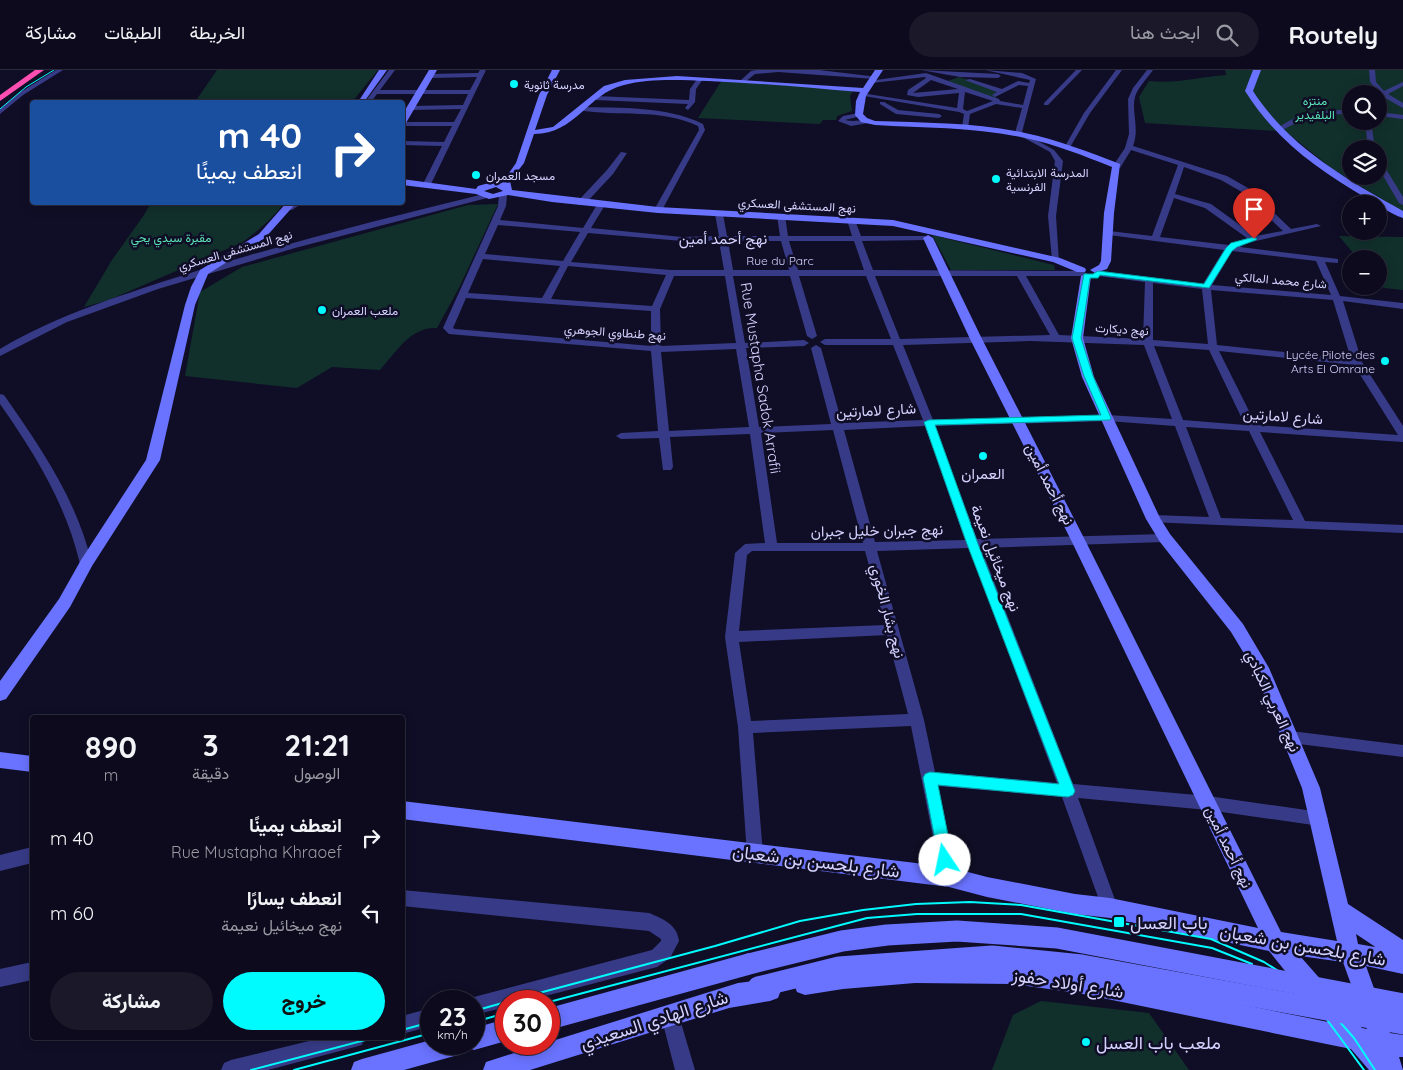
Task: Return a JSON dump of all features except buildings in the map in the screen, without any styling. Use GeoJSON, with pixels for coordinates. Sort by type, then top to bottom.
{"type":"FeatureCollection","features":[{"type":"Feature","properties":{"kind":"highway"},"geometry":{"type":"LineString","coordinates":[[0,92],[31,70]]}},
{"type":"Feature","properties":{"kind":"highway"},"geometry":{"type":"LineString","coordinates":[[0,99],[40,70]]}},
{"type":"Feature","properties":{"kind":"street"},"geometry":{"type":"LineString","coordinates":[[0,112],[21,94],[60,70]]}},
{"type":"Feature","properties":{"kind":"street"},"geometry":{"type":"LineString","coordinates":[[362,100],[383,70]]}},
{"type":"Feature","properties":{"kind":"street"},"geometry":{"type":"LineString","coordinates":[[369,100],[392,70]]}},
{"type":"Feature","properties":{"kind":"street"},"geometry":{"type":"LineString","coordinates":[[556,70],[543,95],[520,163],[506,181],[502,206],[461,295],[655,309]]}},
{"type":"Feature","properties":{"kind":"street"},"geometry":{"type":"LineString","coordinates":[[662,70],[677,78]]}},
{"type":"Feature","properties":{"kind":"street"},"geometry":{"type":"LineString","coordinates":[[988,70],[1009,71],[1032,78],[1032,85],[1018,133],[1052,151],[1059,160],[1052,216],[1056,260]]}},
{"type":"Feature","properties":{"kind":"street"},"geometry":{"type":"LineString","coordinates":[[1046,104],[1079,70]]}},
{"type":"Feature","properties":{"kind":"street"},"geometry":{"type":"LineString","coordinates":[[1067,148],[1087,113],[1119,70]]}},
{"type":"Feature","properties":{"kind":"street"},"geometry":{"type":"LineString","coordinates":[[1088,272],[1105,264],[1109,233],[1109,213],[1117,166],[1130,148],[1134,135],[1131,99],[1136,88],[1150,70]]}},
{"type":"Feature","properties":{"kind":"street"},"geometry":{"type":"LineString","coordinates":[[1257,70],[1249,91],[1256,104],[1279,130],[1331,172],[1401,210]]}},
{"type":"Feature","properties":{"kind":"street"},"geometry":{"type":"LineString","coordinates":[[1372,70],[1372,79],[1375,85]]}},
{"type":"Feature","properties":{"kind":"street"},"geometry":{"type":"LineString","coordinates":[[743,81],[750,73],[762,71],[811,71],[893,78],[927,74],[993,76],[1014,79]]}},
{"type":"Feature","properties":{"kind":"street"},"geometry":{"type":"LineString","coordinates":[[405,119],[432,73],[482,73],[426,186]]}},
{"type":"Feature","properties":{"kind":"street"},"geometry":{"type":"LineString","coordinates":[[927,74],[962,90],[996,101],[1025,107]]}},
{"type":"Feature","properties":{"kind":"street"},"geometry":{"type":"LineString","coordinates":[[910,92],[927,74]]}},
{"type":"Feature","properties":{"kind":"street"},"geometry":{"type":"LineString","coordinates":[[911,76],[919,84],[959,111]]}},
{"type":"Feature","properties":{"kind":"street"},"geometry":{"type":"LineString","coordinates":[[944,82],[959,76],[1001,91]]}},
{"type":"Feature","properties":{"kind":"street"},"geometry":{"type":"LineString","coordinates":[[874,77],[885,87]]}},
{"type":"Feature","properties":{"kind":"street"},"geometry":{"type":"LineString","coordinates":[[865,119],[858,106],[863,92],[874,77]]}},
{"type":"Feature","properties":{"kind":"street"},"geometry":{"type":"LineString","coordinates":[[531,132],[553,130],[607,88],[619,83],[677,78],[743,81],[863,92],[890,100],[959,111]]}},
{"type":"Feature","properties":{"kind":"street"},"geometry":{"type":"LineString","coordinates":[[893,78],[910,92]]}},
{"type":"Feature","properties":{"kind":"street"},"geometry":{"type":"LineString","coordinates":[[681,118],[692,102],[693,89],[700,79]]}},
{"type":"Feature","properties":{"kind":"street"},"geometry":{"type":"LineString","coordinates":[[996,101],[995,96],[1001,91],[1018,83],[1032,85]]}},
{"type":"Feature","properties":{"kind":"street"},"geometry":{"type":"LineString","coordinates":[[1387,94],[1403,84]]}},
{"type":"Feature","properties":{"kind":"street"},"geometry":{"type":"LineString","coordinates":[[892,92],[934,93],[962,90]]}},
{"type":"Feature","properties":{"kind":"street"},"geometry":{"type":"LineString","coordinates":[[962,90],[959,111],[965,128]]}},
{"type":"Feature","properties":{"kind":"street"},"geometry":{"type":"LineString","coordinates":[[375,92],[472,92]]}},
{"type":"Feature","properties":{"kind":"street"},"geometry":{"type":"LineString","coordinates":[[595,98],[692,102]]}},
{"type":"Feature","properties":{"kind":"street"},"geometry":{"type":"LineString","coordinates":[[1387,99],[1403,106]]}},
{"type":"Feature","properties":{"kind":"street"},"geometry":{"type":"LineString","coordinates":[[858,106],[890,100]]}},
{"type":"Feature","properties":{"kind":"street"},"geometry":{"type":"LineString","coordinates":[[865,119],[899,112],[949,116],[959,111],[996,101]]}},
{"type":"Feature","properties":{"kind":"street"},"geometry":{"type":"LineString","coordinates":[[882,103],[899,112],[902,125]]}},
{"type":"Feature","properties":{"kind":"street"},"geometry":{"type":"LineString","coordinates":[[899,112],[906,103]]}},
{"type":"Feature","properties":{"kind":"street"},"geometry":{"type":"LineString","coordinates":[[411,108],[464,107]]}},
{"type":"Feature","properties":{"kind":"street"},"geometry":{"type":"LineString","coordinates":[[581,109],[681,118],[698,123],[702,130],[658,210]]}},
{"type":"Feature","properties":{"kind":"street"},"geometry":{"type":"LineString","coordinates":[[1279,130],[1292,120],[1308,115],[1342,113]]}},
{"type":"Feature","properties":{"kind":"street"},"geometry":{"type":"LineString","coordinates":[[1387,115],[1403,118]]}},
{"type":"Feature","properties":{"kind":"street"},"geometry":{"type":"LineString","coordinates":[[865,119],[902,125],[948,123],[965,128],[1021,135],[1067,148],[1117,166]]}},
{"type":"Feature","properties":{"kind":"street"},"geometry":{"type":"LineString","coordinates":[[405,124],[456,124]]}},
{"type":"Feature","properties":{"kind":"street"},"geometry":{"type":"LineString","coordinates":[[405,143],[446,144]]}},
{"type":"Feature","properties":{"kind":"street"},"geometry":{"type":"LineString","coordinates":[[1130,148],[1237,184],[1288,231]]}},
{"type":"Feature","properties":{"kind":"street"},"geometry":{"type":"LineString","coordinates":[[581,203],[610,172],[623,153]]}},
{"type":"Feature","properties":{"kind":"street"},"geometry":{"type":"LineString","coordinates":[[1156,239],[1182,164]]}},
{"type":"Feature","properties":{"kind":"street"},"geometry":{"type":"LineString","coordinates":[[1387,181],[1401,210]]}},
{"type":"Feature","properties":{"kind":"street","name":"نهج المستشفى العسكري"},"geometry":{"type":"LineString","coordinates":[[405,182],[481,194]]}},
{"type":"Feature","properties":{"kind":"street","name":"نهج المستشفى العسكري"},"geometry":{"type":"LineString","coordinates":[[1,353],[28,337],[75,314],[204,272],[481,194],[505,191],[581,203],[658,210],[851,220],[908,225],[1056,260],[1088,272]]}},
{"type":"Feature","properties":{"kind":"street"},"geometry":{"type":"LineString","coordinates":[[1171,195],[1208,206],[1254,239]]}},
{"type":"Feature","properties":{"kind":"street"},"geometry":{"type":"LineString","coordinates":[[0,694],[65,603],[86,564],[153,460],[190,305],[196,287],[204,272],[262,236],[291,205]]}},
{"type":"Feature","properties":{"kind":"street"},"geometry":{"type":"LineString","coordinates":[[545,301],[601,205]]}},
{"type":"Feature","properties":{"kind":"street","name":"Rue Mustapha Sadok Arrafii"},"geometry":{"type":"LineString","coordinates":[[719,214],[772,547]]}},
{"type":"Feature","properties":{"kind":"street","name":"نهج بشار الخوري"},"geometry":{"type":"LineString","coordinates":[[781,216],[784,238],[818,342],[837,428],[917,720],[930,778],[948,877]]}},
{"type":"Feature","properties":{"kind":"street","name":"نهج ميخائيل نعيمة"},"geometry":{"type":"LineString","coordinates":[[851,220],[869,272],[929,422],[973,544],[1068,791],[1110,908]]}},
{"type":"Feature","properties":{"kind":"street","name":"نهج أحمد أمين"},"geometry":{"type":"LineString","coordinates":[[495,222],[682,239],[928,238],[946,272],[976,339],[1079,542],[1275,942],[1384,1070]]}},
{"type":"Feature","properties":{"kind":"street"},"geometry":{"type":"LineString","coordinates":[[1301,525],[1213,349],[1206,287],[1229,249],[1234,245],[1288,231],[1317,226]]}},
{"type":"Feature","properties":{"kind":"street"},"geometry":{"type":"LineString","coordinates":[[1109,233],[1335,261]]}},
{"type":"Feature","properties":{"kind":"street","name":"Rue du Parc"},"geometry":{"type":"LineString","coordinates":[[479,256],[671,273],[1088,272]]}},
{"type":"Feature","properties":{"kind":"street"},"geometry":{"type":"LineString","coordinates":[[1320,260],[1337,298],[1357,362],[1403,434]]}},
{"type":"Feature","properties":{"kind":"street","name":"شارع محمد المالكي"},"geometry":{"type":"LineString","coordinates":[[1088,272],[1206,287],[1337,298],[1403,306]]}},
{"type":"Feature","properties":{"kind":"street","name":"نهج العربي الكبادي"},"geometry":{"type":"LineString","coordinates":[[1088,272],[1076,338],[1088,376],[1153,519],[1165,538],[1237,628],[1261,668],[1311,788],[1320,819],[1350,953],[1393,1044],[1393,1070]]}},
{"type":"Feature","properties":{"kind":"street"},"geometry":{"type":"LineString","coordinates":[[667,467],[656,349],[655,309],[671,273]]}},
{"type":"Feature","properties":{"kind":"street"},"geometry":{"type":"LineString","coordinates":[[1020,273],[1056,338]]}},
{"type":"Feature","properties":{"kind":"street"},"geometry":{"type":"LineString","coordinates":[[1149,279],[1148,343],[1217,522]]}},
{"type":"Feature","properties":{"kind":"street","name":"نهج طنطاوي الجوهري"},"geometry":{"type":"LineString","coordinates":[[461,295],[448,328],[455,333],[656,349],[804,343],[806,338],[818,342]]}},
{"type":"Feature","properties":{"kind":"street","name":"نهج ديكارت"},"geometry":{"type":"LineString","coordinates":[[818,342],[1076,338],[1357,362]]}},
{"type":"Feature","properties":{"kind":"street"},"geometry":{"type":"LineString","coordinates":[[0,397],[36,448],[66,503],[76,528],[86,564]]}},
{"type":"Feature","properties":{"kind":"street","name":"شارع لامارتين"},"geometry":{"type":"LineString","coordinates":[[620,436],[755,432],[929,422],[1107,418],[1403,439]]}},
{"type":"Feature","properties":{"kind":"street"},"geometry":{"type":"LineString","coordinates":[[1153,519],[1403,529]]}},
{"type":"Feature","properties":{"kind":"street","name":"نهج جبران خليل جبران"},"geometry":{"type":"LineString","coordinates":[[732,637],[741,553],[749,547],[870,547],[1165,538]]}},
{"type":"Feature","properties":{"kind":"street"},"geometry":{"type":"LineString","coordinates":[[755,854],[745,727],[732,637],[893,630]]}},
{"type":"Feature","properties":{"kind":"street"},"geometry":{"type":"LineString","coordinates":[[745,727],[917,720]]}},
{"type":"Feature","properties":{"kind":"street"},"geometry":{"type":"LineString","coordinates":[[1291,737],[1403,751]]}},
{"type":"Feature","properties":{"kind":"street"},"geometry":{"type":"LineString","coordinates":[[0,760],[30,764]]}},
{"type":"Feature","properties":{"kind":"street"},"geometry":{"type":"LineString","coordinates":[[930,778],[1208,803],[1320,819]]}},
{"type":"Feature","properties":{"kind":"street","name":"شارع بلحسن بن شعبان"},"geometry":{"type":"LineString","coordinates":[[405,810],[948,877],[987,887],[1075,904],[1110,908],[1275,942],[1350,953],[1403,964]]}},
{"type":"Feature","properties":{"kind":"street"},"geometry":{"type":"LineString","coordinates":[[0,863],[30,856]]}},
{"type":"Feature","properties":{"kind":"street"},"geometry":{"type":"LineString","coordinates":[[405,898],[649,922],[660,925],[668,931],[670,938],[665,952],[657,958],[485,1003]]}},
{"type":"Feature","properties":{"kind":"street"},"geometry":{"type":"LineString","coordinates":[[1340,910],[1381,939],[1403,951]]}},
{"type":"Feature","properties":{"kind":"street","name":"شارع الهادي السعيدي"},"geometry":{"type":"LineString","coordinates":[[560,1016],[749,964],[842,941],[887,935],[957,931],[1056,938],[1403,1004]]}},
{"type":"Feature","properties":{"kind":"street","name":"شارع أولاد حفوز"},"geometry":{"type":"LineString","coordinates":[[758,987],[839,968],[905,961],[992,956],[1082,965],[1403,1024]]}},
{"type":"Feature","properties":{"kind":"street"},"geometry":{"type":"LineString","coordinates":[[0,978],[30,971]]}},
{"type":"Feature","properties":{"kind":"street","name":"شارع أولاد حفوز"},"geometry":{"type":"LineString","coordinates":[[729,997],[843,978],[915,972],[1012,973],[1078,982],[1358,1039],[1393,1044]]}},
{"type":"Feature","properties":{"kind":"street","name":"شارع الهادي السعيدي"},"geometry":{"type":"LineString","coordinates":[[494,1070],[758,987]]}},
{"type":"Feature","properties":{"kind":"street"},"geometry":{"type":"LineString","coordinates":[[670,1016],[685,1070]]}},
{"type":"Feature","properties":{"kind":"street"},"geometry":{"type":"LineString","coordinates":[[405,1024],[420,1020]]}},
{"type":"Feature","properties":{"kind":"street"},"geometry":{"type":"LineString","coordinates":[[231,1070],[347,1040]]}},
{"type":"Feature","properties":{"kind":"street"},"geometry":{"type":"LineString","coordinates":[[362,1070],[420,1054]]}},
{"type":"Feature","properties":{"kind":"green space"},"geometry":{"type":"Polygon","coordinates":[[[217,70],[378,70],[354,100],[196,100],[217,70]]]}},
{"type":"Feature","properties":{"kind":"green space","name":"منتزه البلفيدير"},"geometry":{"type":"Polygon","coordinates":[[[1225,70],[1403,70],[1403,212],[1387,202],[1387,195],[1375,195],[1359,185],[1387,185],[1387,140],[1342,140],[1342,175],[1284,130],[1145,123],[1139,97],[1149,81],[1178,81],[1226,75],[1225,70]]]}},
{"type":"Feature","properties":{"kind":"green space"},"geometry":{"type":"Polygon","coordinates":[[[959,77],[999,90],[994,94],[997,99],[945,82],[959,77]]]}},
{"type":"Feature","properties":{"kind":"green space"},"geometry":{"type":"Polygon","coordinates":[[[722,80],[854,89],[850,96],[852,111],[837,116],[836,120],[823,120],[820,124],[698,118],[722,80]]]}},
{"type":"Feature","properties":{"kind":"green space","name":"ملعب العمران"},"geometry":{"type":"Polygon","coordinates":[[[498,204],[459,288],[437,328],[428,328],[412,336],[398,348],[380,370],[332,367],[297,388],[185,376],[200,292],[242,267],[468,205],[498,204]]]}},
{"type":"Feature","properties":{"kind":"green space","name":"مقبرة سيدي يحي"},"geometry":{"type":"Polygon","coordinates":[[[150,205],[282,205],[265,224],[243,242],[109,300],[84,307],[112,260],[150,205]]]}},
{"type":"Feature","properties":{"kind":"green space"},"geometry":{"type":"Polygon","coordinates":[[[932,235],[1054,265],[1055,270],[951,270],[932,235]]]}},
{"type":"Feature","properties":{"kind":"green space"},"geometry":{"type":"Polygon","coordinates":[[[1387,237],[1403,237],[1403,290],[1387,288],[1387,250],[1351,250],[1342,240],[1387,240],[1387,237]]]}},
{"type":"Feature","properties":{"kind":"green space","name":"ملعب باب العسل"},"geometry":{"type":"Polygon","coordinates":[[[1041,1001],[1149,1013],[1189,1070],[992,1070],[1013,1015],[1041,1001]]]}},
{"type":"Feature","properties":{"kind":"tram line"},"geometry":{"type":"LineString","coordinates":[[0,109],[26,87],[54,70]]}},
{"type":"Feature","properties":{"kind":"tram line"},"geometry":{"type":"LineString","coordinates":[[550,990],[800,921],[863,910],[916,904],[970,902],[1021,905],[1211,939],[1264,962],[1316,995],[1354,1038],[1375,1070]]}},
{"type":"Feature","properties":{"kind":"tram line"},"geometry":{"type":"LineString","coordinates":[[560,999],[867,918],[917,914],[1021,914],[1212,948],[1252,964]]}},
{"type":"Feature","properties":{"kind":"tram line"},"geometry":{"type":"LineString","coordinates":[[1297,991],[1325,1017],[1364,1070]]}},
{"type":"Feature","properties":{"kind":"tram line"},"geometry":{"type":"LineString","coordinates":[[485,1008],[495,1005]]}},
{"type":"Feature","properties":{"kind":"tram line"},"geometry":{"type":"LineString","coordinates":[[485,1019],[495,1016]]}},
{"type":"Feature","properties":{"kind":"tram line"},"geometry":{"type":"LineString","coordinates":[[405,1029],[420,1025]]}},
{"type":"Feature","properties":{"kind":"tram line"},"geometry":{"type":"LineString","coordinates":[[294,1070],[420,1036]]}},
{"type":"Feature","properties":{"kind":"tram line"},"geometry":{"type":"LineString","coordinates":[[251,1070],[365,1040]]}},
{"type":"Feature","properties":{"kind":"place","name":"مدرسة ثانوية"},"geometry":{"type":"Point","coordinates":[514,84]}},
{"type":"Feature","properties":{"kind":"place","name":"مسجد العمران"},"geometry":{"type":"Point","coordinates":[476,175]}},
{"type":"Feature","properties":{"kind":"place","name":"المدرسة الابتدائية الفرنسية"},"geometry":{"type":"Point","coordinates":[996,179]}},
{"type":"Feature","properties":{"kind":"place","name":"ملعب العمران"},"geometry":{"type":"Point","coordinates":[322,310]}},
{"type":"Feature","properties":{"kind":"place","name":"Lycée Pilote des Arts El Omrane"},"geometry":{"type":"Point","coordinates":[1385,361]}},
{"type":"Feature","properties":{"kind":"place","name":"العمران"},"geometry":{"type":"Point","coordinates":[983,456]}},
{"type":"Feature","properties":{"kind":"place","name":"باب العسل"},"geometry":{"type":"Point","coordinates":[1119,922]}},
{"type":"Feature","properties":{"kind":"place","name":"ملعب باب العسل"},"geometry":{"type":"Point","coordinates":[1086,1042]}},
{"type":"Feature","properties":{"kind":"route"},"geometry":{"type":"LineString","coordinates":[[945,860],[930,778],[1068,791],[973,544],[929,422],[1107,418],[1088,376],[1076,338],[1086,276],[1095,276],[1098,273],[1206,287],[1229,249],[1234,245],[1254,239]]}}]}
